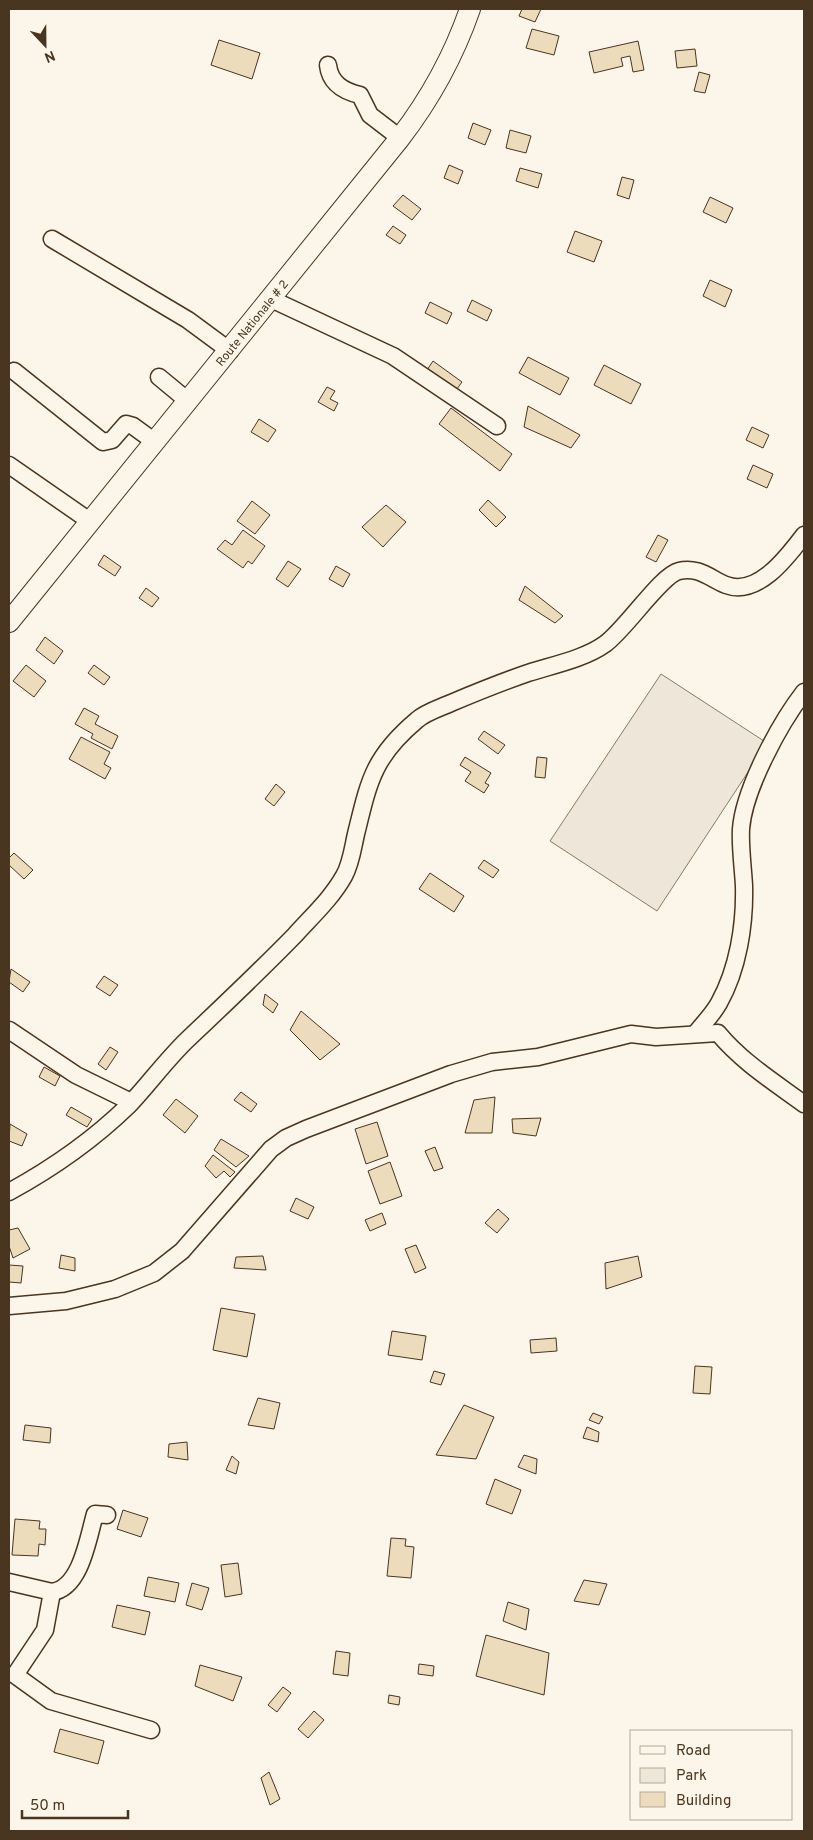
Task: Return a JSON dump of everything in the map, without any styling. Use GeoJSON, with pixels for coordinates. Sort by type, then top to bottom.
{"type":"FeatureCollection","features":[{"type":"Feature","properties":{"kind":"main road","name":"Route Nationale # 2"},"geometry":{"type":"LineString","coordinates":[[9,622],[230,351],[400,138],[436,84],[470,9]]}},
{"type":"Feature","properties":{"kind":"street"},"geometry":{"type":"LineString","coordinates":[[328,65],[329,75],[339,86],[360,95],[370,115],[400,138]]}},
{"type":"Feature","properties":{"kind":"street"},"geometry":{"type":"LineString","coordinates":[[52,239],[188,320],[230,351]]}},
{"type":"Feature","properties":{"kind":"street"},"geometry":{"type":"LineString","coordinates":[[271,299],[393,356],[497,426]]}},
{"type":"Feature","properties":{"kind":"street"},"geometry":{"type":"LineString","coordinates":[[14,372],[103,442],[112,440],[126,424],[133,426],[155,442]]}},
{"type":"Feature","properties":{"kind":"street"},"geometry":{"type":"LineString","coordinates":[[159,378],[188,401]]}},
{"type":"Feature","properties":{"kind":"street"},"geometry":{"type":"LineString","coordinates":[[9,465],[91,522]]}},
{"type":"Feature","properties":{"kind":"street"},"geometry":{"type":"LineString","coordinates":[[9,1192],[47,1171],[102,1130],[131,1102],[154,1074],[252,980],[325,904],[346,874],[368,788],[378,762],[397,738],[420,717],[493,685],[585,655],[605,644],[640,610],[664,579],[680,570],[707,574],[726,585],[741,587],[756,582],[770,572],[804,535]]}},
{"type":"Feature","properties":{"kind":"street"},"geometry":{"type":"LineString","coordinates":[[696,1033],[718,1005],[725,991],[740,939],[744,888],[741,828],[748,799],[778,731],[804,692]]}},
{"type":"Feature","properties":{"kind":"street"},"geometry":{"type":"LineString","coordinates":[[9,1030],[76,1075],[131,1102]]}},
{"type":"Feature","properties":{"kind":"street"},"geometry":{"type":"LineString","coordinates":[[9,1306],[66,1301],[115,1289],[154,1273],[182,1251],[272,1149],[286,1138],[451,1074],[492,1062],[538,1057],[632,1034],[656,1037],[718,1033],[739,1056],[804,1104]]}},
{"type":"Feature","properties":{"kind":"street"},"geometry":{"type":"LineString","coordinates":[[9,1582],[52,1592],[62,1591],[69,1586],[82,1560],[95,1514],[107,1515]]}},
{"type":"Feature","properties":{"kind":"street"},"geometry":{"type":"LineString","coordinates":[[52,1592],[45,1630],[15,1675],[51,1701],[151,1730]]}},
{"type":"Feature","properties":{"kind":"green space"},"geometry":{"type":"Polygon","coordinates":[[[661,674],[767,743],[657,911],[550,841],[661,674]]]}},
{"type":"Feature","properties":{"kind":"building"},"geometry":{"type":"Polygon","coordinates":[[[522,9],[541,9],[535,22],[519,16],[522,9]]]}},
{"type":"Feature","properties":{"kind":"building"},"geometry":{"type":"Polygon","coordinates":[[[532,29],[559,36],[554,55],[526,48],[532,29]]]}},
{"type":"Feature","properties":{"kind":"building"},"geometry":{"type":"Polygon","coordinates":[[[219,40],[260,53],[252,79],[211,65],[219,40]]]}},
{"type":"Feature","properties":{"kind":"building"},"geometry":{"type":"Polygon","coordinates":[[[638,41],[644,70],[633,72],[630,56],[621,58],[623,66],[594,73],[589,52],[638,41]]]}},
{"type":"Feature","properties":{"kind":"building"},"geometry":{"type":"Polygon","coordinates":[[[695,49],[697,66],[677,68],[675,51],[695,49]]]}},
{"type":"Feature","properties":{"kind":"building"},"geometry":{"type":"Polygon","coordinates":[[[699,72],[710,75],[705,93],[694,91],[699,72]]]}},
{"type":"Feature","properties":{"kind":"building"},"geometry":{"type":"Polygon","coordinates":[[[473,123],[491,130],[485,145],[468,138],[473,123]]]}},
{"type":"Feature","properties":{"kind":"building"},"geometry":{"type":"Polygon","coordinates":[[[510,130],[531,136],[526,153],[506,148],[510,130]]]}},
{"type":"Feature","properties":{"kind":"building"},"geometry":{"type":"Polygon","coordinates":[[[449,165],[463,171],[458,184],[444,178],[449,165]]]}},
{"type":"Feature","properties":{"kind":"building"},"geometry":{"type":"Polygon","coordinates":[[[520,168],[542,174],[538,188],[516,181],[520,168]]]}},
{"type":"Feature","properties":{"kind":"building"},"geometry":{"type":"Polygon","coordinates":[[[622,177],[634,180],[629,199],[617,195],[622,177]]]}},
{"type":"Feature","properties":{"kind":"building"},"geometry":{"type":"Polygon","coordinates":[[[403,195],[421,209],[412,220],[393,206],[403,195]]]}},
{"type":"Feature","properties":{"kind":"building"},"geometry":{"type":"Polygon","coordinates":[[[710,197],[733,208],[726,223],[703,212],[710,197]]]}},
{"type":"Feature","properties":{"kind":"building"},"geometry":{"type":"Polygon","coordinates":[[[393,226],[406,235],[400,244],[386,235],[393,226]]]}},
{"type":"Feature","properties":{"kind":"building"},"geometry":{"type":"Polygon","coordinates":[[[575,231],[602,241],[594,262],[567,252],[575,231]]]}},
{"type":"Feature","properties":{"kind":"building"},"geometry":{"type":"Polygon","coordinates":[[[710,280],[732,290],[725,307],[703,296],[710,280]]]}},
{"type":"Feature","properties":{"kind":"building"},"geometry":{"type":"Polygon","coordinates":[[[472,300],[492,310],[487,321],[467,311],[472,300]]]}},
{"type":"Feature","properties":{"kind":"building"},"geometry":{"type":"Polygon","coordinates":[[[430,302],[452,313],[447,324],[425,313],[430,302]]]}},
{"type":"Feature","properties":{"kind":"building"},"geometry":{"type":"Polygon","coordinates":[[[528,357],[569,378],[560,395],[519,373],[528,357]]]}},
{"type":"Feature","properties":{"kind":"building"},"geometry":{"type":"Polygon","coordinates":[[[433,361],[462,382],[454,393],[425,373],[433,361]]]}},
{"type":"Feature","properties":{"kind":"building"},"geometry":{"type":"Polygon","coordinates":[[[604,365],[641,384],[631,404],[594,385],[604,365]]]}},
{"type":"Feature","properties":{"kind":"building"},"geometry":{"type":"Polygon","coordinates":[[[327,387],[335,391],[330,399],[338,403],[334,411],[318,402],[327,387]]]}},
{"type":"Feature","properties":{"kind":"building"},"geometry":{"type":"Polygon","coordinates":[[[528,406],[580,435],[571,448],[524,427],[528,406]]]}},
{"type":"Feature","properties":{"kind":"building"},"geometry":{"type":"Polygon","coordinates":[[[451,408],[512,454],[500,471],[439,424],[451,408]]]}},
{"type":"Feature","properties":{"kind":"building"},"geometry":{"type":"Polygon","coordinates":[[[259,419],[276,430],[268,442],[251,432],[259,419]]]}},
{"type":"Feature","properties":{"kind":"building"},"geometry":{"type":"Polygon","coordinates":[[[752,427],[769,435],[763,448],[746,440],[752,427]]]}},
{"type":"Feature","properties":{"kind":"building"},"geometry":{"type":"Polygon","coordinates":[[[753,465],[773,474],[767,488],[747,479],[753,465]]]}},
{"type":"Feature","properties":{"kind":"building"},"geometry":{"type":"Polygon","coordinates":[[[488,500],[506,517],[496,527],[479,510],[488,500]]]}},
{"type":"Feature","properties":{"kind":"building"},"geometry":{"type":"Polygon","coordinates":[[[252,501],[270,515],[255,534],[237,521],[252,501]]]}},
{"type":"Feature","properties":{"kind":"building"},"geometry":{"type":"Polygon","coordinates":[[[386,505],[406,522],[383,547],[362,527],[386,505]]]}},
{"type":"Feature","properties":{"kind":"building"},"geometry":{"type":"Polygon","coordinates":[[[243,530],[265,546],[252,564],[248,561],[243,568],[217,549],[225,540],[232,545],[243,530]]]}},
{"type":"Feature","properties":{"kind":"building"},"geometry":{"type":"Polygon","coordinates":[[[658,535],[668,540],[656,562],[646,557],[658,535]]]}},
{"type":"Feature","properties":{"kind":"building"},"geometry":{"type":"Polygon","coordinates":[[[104,555],[121,567],[115,576],[98,565],[104,555]]]}},
{"type":"Feature","properties":{"kind":"building"},"geometry":{"type":"Polygon","coordinates":[[[288,561],[301,569],[288,587],[276,579],[288,561]]]}},
{"type":"Feature","properties":{"kind":"building"},"geometry":{"type":"Polygon","coordinates":[[[336,566],[350,574],[343,587],[329,579],[336,566]]]}},
{"type":"Feature","properties":{"kind":"building"},"geometry":{"type":"Polygon","coordinates":[[[525,586],[563,616],[555,623],[519,600],[525,586]]]}},
{"type":"Feature","properties":{"kind":"building"},"geometry":{"type":"Polygon","coordinates":[[[146,588],[159,598],[152,607],[139,598],[146,588]]]}},
{"type":"Feature","properties":{"kind":"building"},"geometry":{"type":"Polygon","coordinates":[[[45,637],[63,651],[54,664],[36,650],[45,637]]]}},
{"type":"Feature","properties":{"kind":"building"},"geometry":{"type":"Polygon","coordinates":[[[26,665],[46,681],[34,697],[13,681],[26,665]]]}},
{"type":"Feature","properties":{"kind":"building"},"geometry":{"type":"Polygon","coordinates":[[[94,665],[110,677],[104,685],[88,673],[94,665]]]}},
{"type":"Feature","properties":{"kind":"building"},"geometry":{"type":"Polygon","coordinates":[[[84,708],[99,716],[95,724],[118,736],[112,749],[91,738],[93,734],[75,724],[84,708]]]}},
{"type":"Feature","properties":{"kind":"building"},"geometry":{"type":"Polygon","coordinates":[[[484,731],[505,745],[498,754],[478,739],[484,731]]]}},
{"type":"Feature","properties":{"kind":"building"},"geometry":{"type":"Polygon","coordinates":[[[81,737],[110,752],[104,764],[111,768],[105,779],[69,759],[81,737]]]}},
{"type":"Feature","properties":{"kind":"building"},"geometry":{"type":"Polygon","coordinates":[[[465,757],[491,773],[485,783],[489,785],[484,793],[465,781],[471,772],[460,765],[465,757]]]}},
{"type":"Feature","properties":{"kind":"building"},"geometry":{"type":"Polygon","coordinates":[[[537,757],[547,758],[545,778],[535,777],[537,757]]]}},
{"type":"Feature","properties":{"kind":"building"},"geometry":{"type":"Polygon","coordinates":[[[276,784],[285,792],[274,806],[265,799],[276,784]]]}},
{"type":"Feature","properties":{"kind":"building"},"geometry":{"type":"Polygon","coordinates":[[[14,853],[33,870],[24,879],[9,865],[9,858],[14,853]]]}},
{"type":"Feature","properties":{"kind":"building"},"geometry":{"type":"Polygon","coordinates":[[[484,860],[499,870],[493,878],[478,868],[484,860]]]}},
{"type":"Feature","properties":{"kind":"building"},"geometry":{"type":"Polygon","coordinates":[[[430,873],[464,896],[454,912],[419,889],[430,873]]]}},
{"type":"Feature","properties":{"kind":"building"},"geometry":{"type":"Polygon","coordinates":[[[11,969],[30,982],[23,992],[9,982],[11,969]]]}},
{"type":"Feature","properties":{"kind":"building"},"geometry":{"type":"Polygon","coordinates":[[[104,976],[118,985],[110,996],[96,987],[104,976]]]}},
{"type":"Feature","properties":{"kind":"building"},"geometry":{"type":"Polygon","coordinates":[[[265,994],[278,1004],[273,1013],[263,1005],[265,994]]]}},
{"type":"Feature","properties":{"kind":"building"},"geometry":{"type":"Polygon","coordinates":[[[301,1011],[340,1044],[320,1060],[290,1030],[301,1011]]]}},
{"type":"Feature","properties":{"kind":"building"},"geometry":{"type":"Polygon","coordinates":[[[110,1047],[118,1052],[106,1070],[98,1064],[110,1047]]]}},
{"type":"Feature","properties":{"kind":"building"},"geometry":{"type":"Polygon","coordinates":[[[44,1067],[60,1076],[55,1086],[39,1077],[44,1067]]]}},
{"type":"Feature","properties":{"kind":"building"},"geometry":{"type":"Polygon","coordinates":[[[241,1092],[257,1104],[251,1112],[234,1100],[241,1092]]]}},
{"type":"Feature","properties":{"kind":"building"},"geometry":{"type":"Polygon","coordinates":[[[495,1097],[492,1133],[465,1133],[474,1100],[495,1097]]]}},
{"type":"Feature","properties":{"kind":"building"},"geometry":{"type":"Polygon","coordinates":[[[176,1099],[198,1116],[185,1133],[163,1115],[176,1099]]]}},
{"type":"Feature","properties":{"kind":"building"},"geometry":{"type":"Polygon","coordinates":[[[71,1107],[92,1119],[87,1127],[66,1115],[71,1107]]]}},
{"type":"Feature","properties":{"kind":"building"},"geometry":{"type":"Polygon","coordinates":[[[541,1118],[536,1136],[513,1133],[512,1119],[541,1118]]]}},
{"type":"Feature","properties":{"kind":"building"},"geometry":{"type":"Polygon","coordinates":[[[377,1122],[388,1156],[366,1164],[355,1129],[377,1122]]]}},
{"type":"Feature","properties":{"kind":"building"},"geometry":{"type":"Polygon","coordinates":[[[10,1124],[27,1134],[22,1146],[9,1141],[10,1124]]]}},
{"type":"Feature","properties":{"kind":"building"},"geometry":{"type":"Polygon","coordinates":[[[221,1139],[249,1156],[236,1167],[214,1150],[221,1139]]]}},
{"type":"Feature","properties":{"kind":"building"},"geometry":{"type":"Polygon","coordinates":[[[435,1147],[443,1168],[434,1171],[425,1151],[435,1147]]]}},
{"type":"Feature","properties":{"kind":"building"},"geometry":{"type":"Polygon","coordinates":[[[213,1155],[235,1172],[230,1177],[224,1171],[216,1178],[205,1166],[213,1155]]]}},
{"type":"Feature","properties":{"kind":"building"},"geometry":{"type":"Polygon","coordinates":[[[390,1162],[402,1196],[380,1204],[368,1171],[390,1162]]]}},
{"type":"Feature","properties":{"kind":"building"},"geometry":{"type":"Polygon","coordinates":[[[296,1198],[314,1207],[308,1219],[290,1211],[296,1198]]]}},
{"type":"Feature","properties":{"kind":"building"},"geometry":{"type":"Polygon","coordinates":[[[498,1209],[509,1219],[497,1233],[485,1223],[498,1209]]]}},
{"type":"Feature","properties":{"kind":"building"},"geometry":{"type":"Polygon","coordinates":[[[382,1213],[386,1224],[370,1231],[365,1220],[382,1213]]]}},
{"type":"Feature","properties":{"kind":"building"},"geometry":{"type":"Polygon","coordinates":[[[18,1228],[30,1249],[13,1258],[9,1246],[9,1230],[18,1228]]]}},
{"type":"Feature","properties":{"kind":"building"},"geometry":{"type":"Polygon","coordinates":[[[416,1245],[426,1268],[415,1273],[405,1249],[416,1245]]]}},
{"type":"Feature","properties":{"kind":"building"},"geometry":{"type":"Polygon","coordinates":[[[61,1255],[75,1258],[75,1271],[59,1268],[61,1255]]]}},
{"type":"Feature","properties":{"kind":"building"},"geometry":{"type":"Polygon","coordinates":[[[263,1256],[266,1270],[234,1268],[236,1257],[263,1256]]]}},
{"type":"Feature","properties":{"kind":"building"},"geometry":{"type":"Polygon","coordinates":[[[638,1256],[642,1277],[606,1289],[605,1263],[638,1256]]]}},
{"type":"Feature","properties":{"kind":"building"},"geometry":{"type":"Polygon","coordinates":[[[9,1265],[23,1266],[21,1283],[9,1282],[9,1265]]]}},
{"type":"Feature","properties":{"kind":"building"},"geometry":{"type":"Polygon","coordinates":[[[221,1308],[255,1314],[247,1357],[213,1350],[221,1308]]]}},
{"type":"Feature","properties":{"kind":"building"},"geometry":{"type":"Polygon","coordinates":[[[392,1331],[426,1336],[422,1360],[388,1355],[392,1331]]]}},
{"type":"Feature","properties":{"kind":"building"},"geometry":{"type":"Polygon","coordinates":[[[556,1338],[557,1351],[531,1353],[530,1340],[556,1338]]]}},
{"type":"Feature","properties":{"kind":"building"},"geometry":{"type":"Polygon","coordinates":[[[695,1366],[712,1367],[710,1394],[693,1393],[695,1366]]]}},
{"type":"Feature","properties":{"kind":"building"},"geometry":{"type":"Polygon","coordinates":[[[434,1371],[445,1374],[441,1385],[430,1382],[434,1371]]]}},
{"type":"Feature","properties":{"kind":"building"},"geometry":{"type":"Polygon","coordinates":[[[258,1398],[280,1403],[274,1429],[248,1425],[258,1398]]]}},
{"type":"Feature","properties":{"kind":"building"},"geometry":{"type":"Polygon","coordinates":[[[464,1405],[494,1417],[476,1459],[436,1455],[464,1405]]]}},
{"type":"Feature","properties":{"kind":"building"},"geometry":{"type":"Polygon","coordinates":[[[593,1413],[603,1417],[599,1424],[589,1420],[593,1413]]]}},
{"type":"Feature","properties":{"kind":"building"},"geometry":{"type":"Polygon","coordinates":[[[25,1425],[51,1428],[50,1443],[23,1440],[25,1425]]]}},
{"type":"Feature","properties":{"kind":"building"},"geometry":{"type":"Polygon","coordinates":[[[587,1427],[599,1432],[598,1442],[583,1438],[587,1427]]]}},
{"type":"Feature","properties":{"kind":"building"},"geometry":{"type":"Polygon","coordinates":[[[187,1442],[188,1460],[168,1457],[169,1444],[187,1442]]]}},
{"type":"Feature","properties":{"kind":"building"},"geometry":{"type":"Polygon","coordinates":[[[524,1455],[537,1459],[536,1474],[518,1467],[524,1455]]]}},
{"type":"Feature","properties":{"kind":"building"},"geometry":{"type":"Polygon","coordinates":[[[232,1456],[239,1462],[236,1474],[226,1470],[232,1456]]]}},
{"type":"Feature","properties":{"kind":"building"},"geometry":{"type":"Polygon","coordinates":[[[495,1479],[521,1490],[512,1514],[486,1504],[495,1479]]]}},
{"type":"Feature","properties":{"kind":"building"},"geometry":{"type":"Polygon","coordinates":[[[123,1510],[148,1518],[141,1537],[117,1529],[123,1510]]]}},
{"type":"Feature","properties":{"kind":"building"},"geometry":{"type":"Polygon","coordinates":[[[15,1519],[40,1521],[39,1529],[46,1529],[45,1545],[39,1544],[38,1556],[12,1555],[15,1519]]]}},
{"type":"Feature","properties":{"kind":"building"},"geometry":{"type":"Polygon","coordinates":[[[391,1538],[406,1539],[405,1546],[414,1547],[411,1578],[387,1576],[391,1538]]]}},
{"type":"Feature","properties":{"kind":"building"},"geometry":{"type":"Polygon","coordinates":[[[238,1563],[242,1594],[225,1597],[221,1565],[238,1563]]]}},
{"type":"Feature","properties":{"kind":"building"},"geometry":{"type":"Polygon","coordinates":[[[148,1577],[179,1583],[175,1602],[144,1596],[148,1577]]]}},
{"type":"Feature","properties":{"kind":"building"},"geometry":{"type":"Polygon","coordinates":[[[584,1580],[607,1584],[599,1605],[574,1601],[584,1580]]]}},
{"type":"Feature","properties":{"kind":"building"},"geometry":{"type":"Polygon","coordinates":[[[192,1583],[209,1588],[202,1610],[186,1605],[192,1583]]]}},
{"type":"Feature","properties":{"kind":"building"},"geometry":{"type":"Polygon","coordinates":[[[508,1602],[529,1609],[526,1630],[503,1621],[508,1602]]]}},
{"type":"Feature","properties":{"kind":"building"},"geometry":{"type":"Polygon","coordinates":[[[117,1605],[150,1612],[145,1635],[112,1627],[117,1605]]]}},
{"type":"Feature","properties":{"kind":"building"},"geometry":{"type":"Polygon","coordinates":[[[486,1635],[549,1653],[544,1695],[476,1676],[486,1635]]]}},
{"type":"Feature","properties":{"kind":"building"},"geometry":{"type":"Polygon","coordinates":[[[336,1651],[350,1653],[348,1676],[333,1674],[336,1651]]]}},
{"type":"Feature","properties":{"kind":"building"},"geometry":{"type":"Polygon","coordinates":[[[419,1664],[434,1666],[433,1676],[418,1674],[419,1664]]]}},
{"type":"Feature","properties":{"kind":"building"},"geometry":{"type":"Polygon","coordinates":[[[200,1665],[242,1677],[233,1701],[195,1686],[200,1665]]]}},
{"type":"Feature","properties":{"kind":"building"},"geometry":{"type":"Polygon","coordinates":[[[283,1687],[291,1693],[277,1712],[268,1705],[283,1687]]]}},
{"type":"Feature","properties":{"kind":"building"},"geometry":{"type":"Polygon","coordinates":[[[389,1695],[400,1697],[399,1705],[388,1703],[389,1695]]]}},
{"type":"Feature","properties":{"kind":"building"},"geometry":{"type":"Polygon","coordinates":[[[314,1711],[324,1720],[308,1738],[298,1729],[314,1711]]]}},
{"type":"Feature","properties":{"kind":"building"},"geometry":{"type":"Polygon","coordinates":[[[60,1729],[104,1741],[98,1764],[54,1752],[60,1729]]]}},
{"type":"Feature","properties":{"kind":"building"},"geometry":{"type":"Polygon","coordinates":[[[269,1772],[280,1799],[270,1805],[261,1778],[269,1772]]]}}]}
